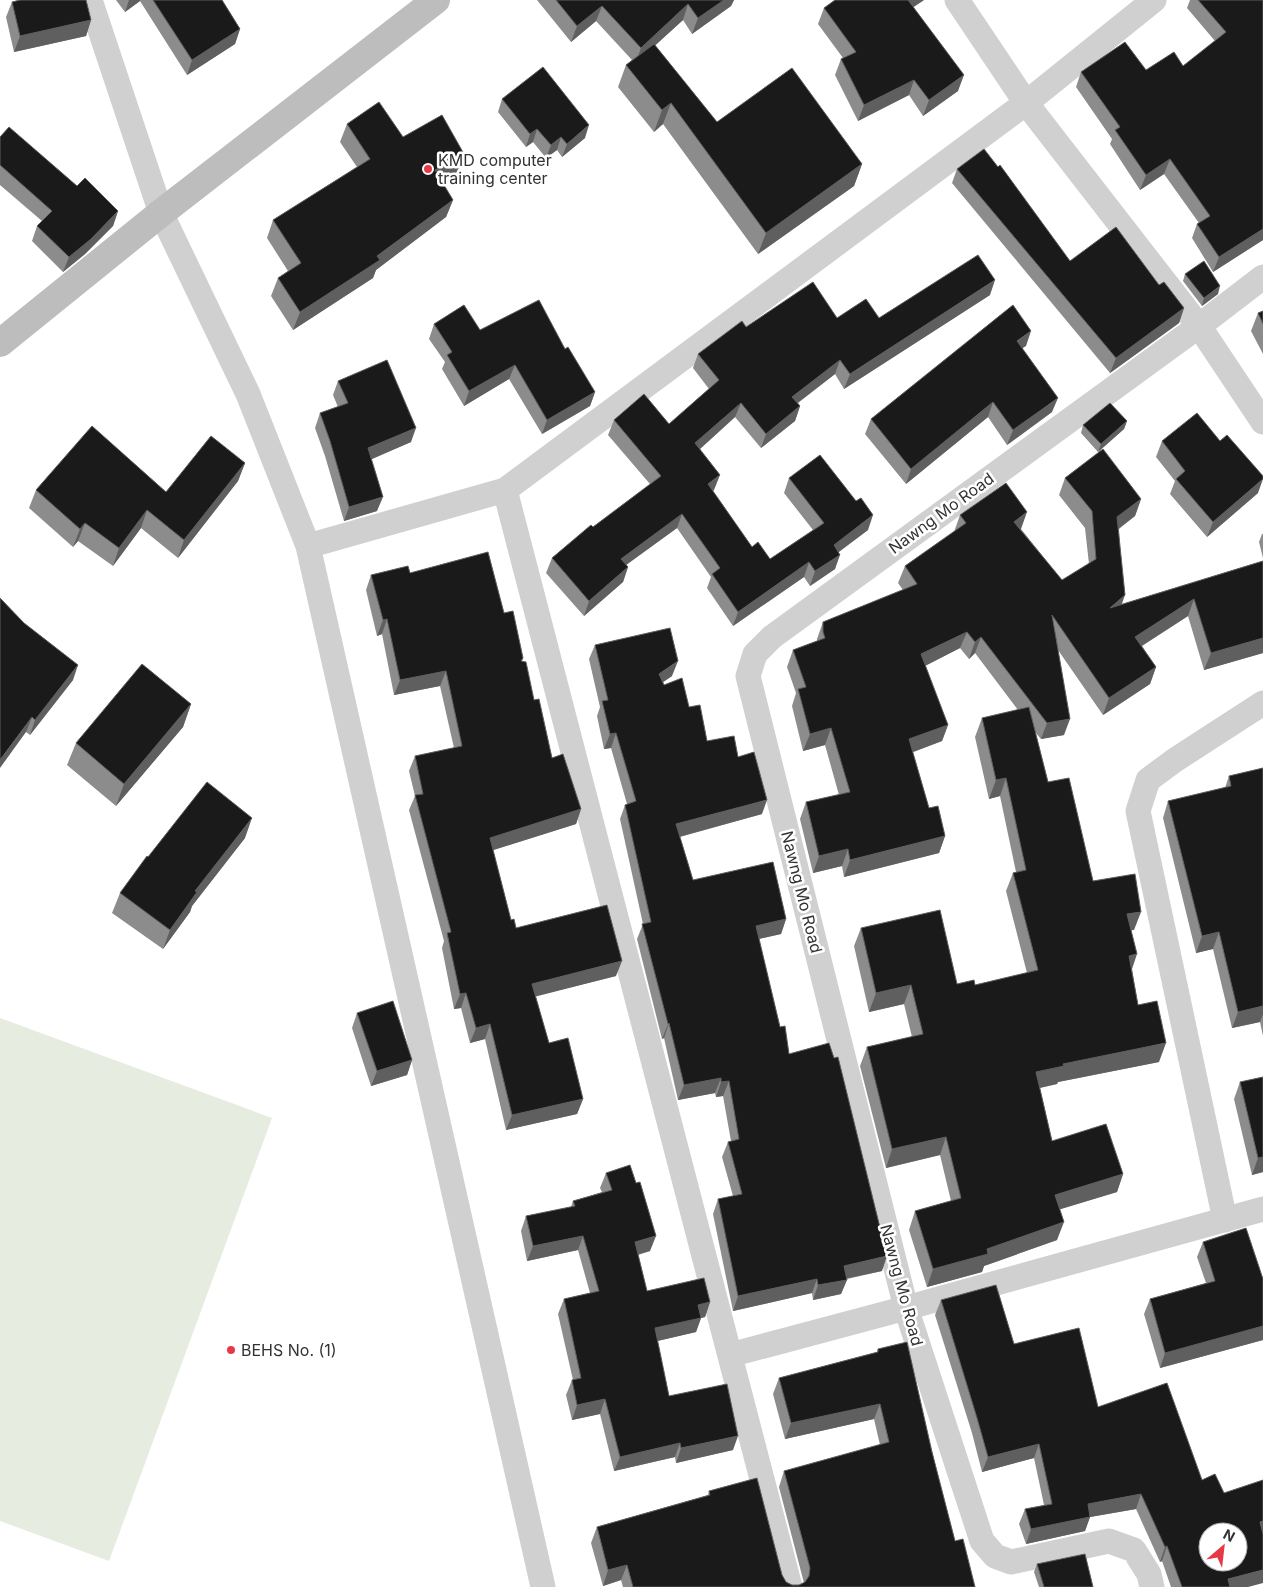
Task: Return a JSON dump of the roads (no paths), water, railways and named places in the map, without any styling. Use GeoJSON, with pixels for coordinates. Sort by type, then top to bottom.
{"type":"FeatureCollection","features":[{"type":"Feature","properties":{"kind":"street"},"geometry":{"type":"LineString","coordinates":[[90,0],[161,213],[248,394],[308,546],[542,1587]]}},
{"type":"Feature","properties":{"kind":"street"},"geometry":{"type":"LineString","coordinates":[[0,344],[161,213],[436,0]]}},
{"type":"Feature","properties":{"kind":"street"},"geometry":{"type":"LineString","coordinates":[[957,0],[1026,103],[1199,326],[1263,422]]}},
{"type":"Feature","properties":{"kind":"street"},"geometry":{"type":"LineString","coordinates":[[308,546],[505,490],[1026,103],[1154,0]]}},
{"type":"Feature","properties":{"kind":"street","name":"Nawng Mo Road"},"geometry":{"type":"LineString","coordinates":[[1152,1587],[1149,1574],[1134,1550],[1109,1541],[1011,1562],[995,1556],[982,1541],[906,1308],[748,676],[754,654],[772,637],[1199,326],[1263,276]]}},
{"type":"Feature","properties":{"kind":"street"},"geometry":{"type":"LineString","coordinates":[[505,490],[790,1587]]}},
{"type":"Feature","properties":{"kind":"street"},"geometry":{"type":"LineString","coordinates":[[1226,1220],[1138,811],[1148,780],[1175,760],[1263,703]]}},
{"type":"Feature","properties":{"kind":"street"},"geometry":{"type":"LineString","coordinates":[[730,1355],[1263,1209]]}},
{"type":"Feature","properties":{"kind":"place","name":"KMD computer training center"},"geometry":{"type":"Point","coordinates":[428,169]}},
{"type":"Feature","properties":{"kind":"place","name":"BEHS No. (1)"},"geometry":{"type":"Point","coordinates":[231,1350]}}]}
